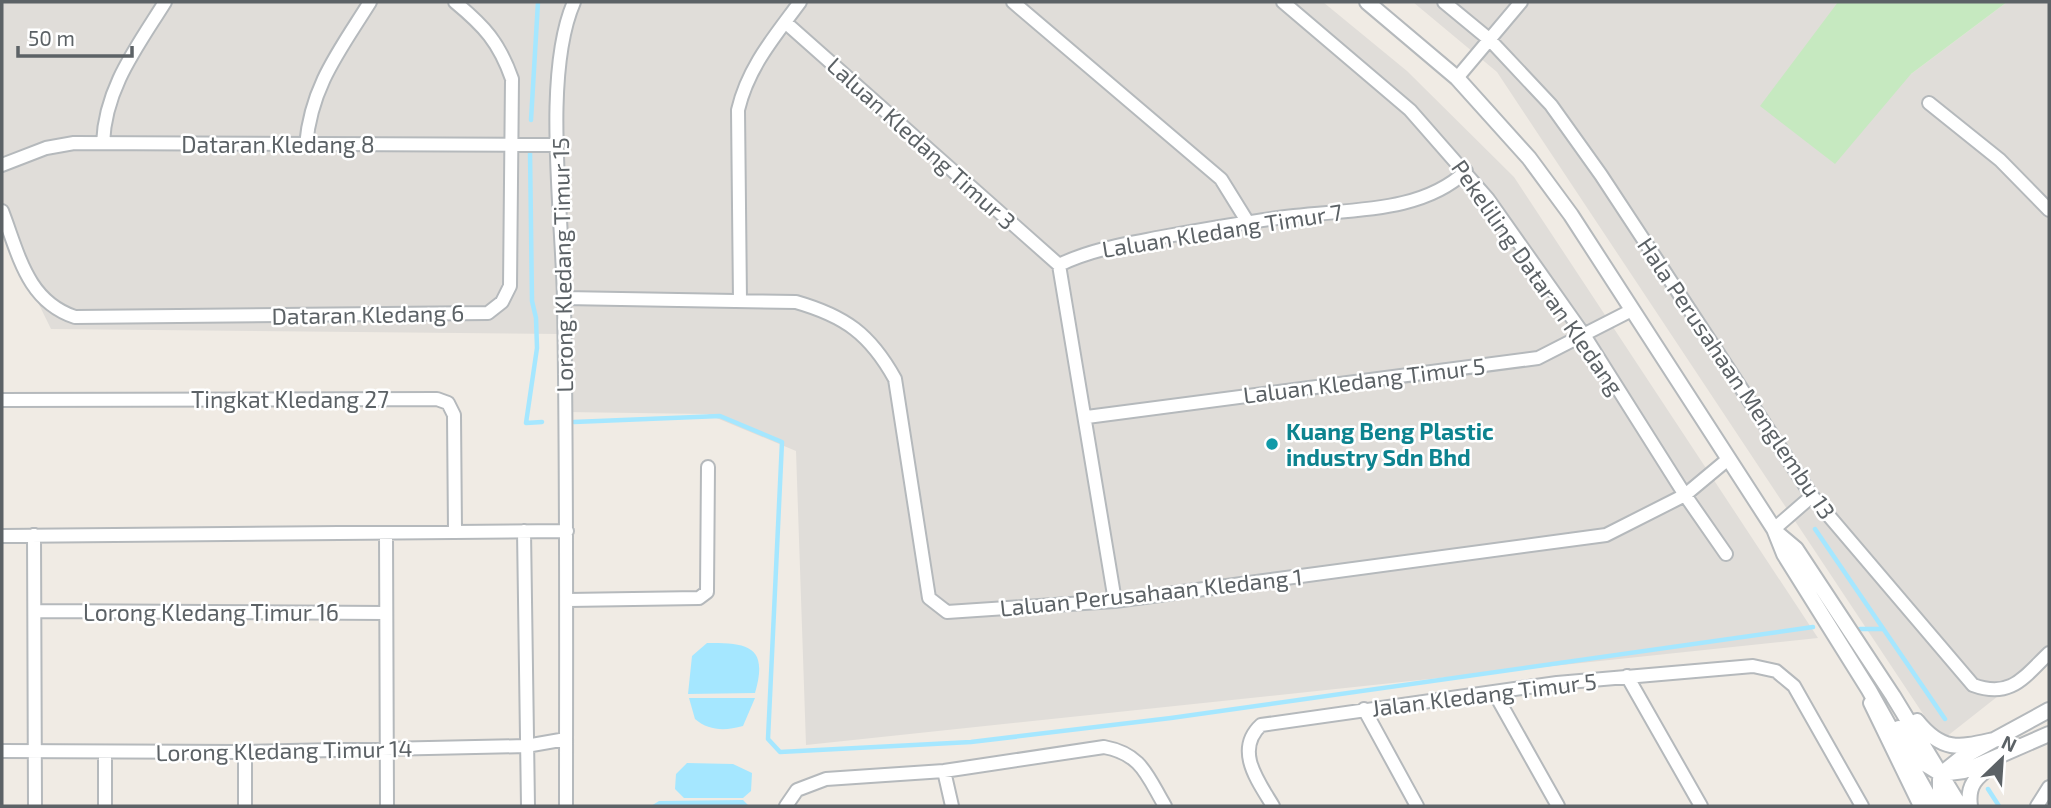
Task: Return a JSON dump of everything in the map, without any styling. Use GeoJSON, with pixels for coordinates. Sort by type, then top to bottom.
{"type":"FeatureCollection","features":[{"type":"Feature","properties":{"kind":"street"},"geometry":{"type":"LineString","coordinates":[[103,143],[104,122],[111,93],[165,2]]}},
{"type":"Feature","properties":{"kind":"street"},"geometry":{"type":"LineString","coordinates":[[306,145],[312,103],[321,80],[370,2]]}},
{"type":"Feature","properties":{"kind":"street","name":"Dataran Kledang 6"},"geometry":{"type":"LineString","coordinates":[[2,211],[31,284],[44,301],[75,317],[488,313],[502,302],[510,286],[512,79],[502,50],[481,24],[455,2]]}},
{"type":"Feature","properties":{"kind":"street","name":"Lorong Kledang Timur 15"},"geometry":{"type":"LineString","coordinates":[[566,806],[568,600],[564,298],[558,145],[559,55],[564,25],[574,2]]}},
{"type":"Feature","properties":{"kind":"street"},"geometry":{"type":"LineString","coordinates":[[740,301],[738,110],[744,86],[755,64],[800,2]]}},
{"type":"Feature","properties":{"kind":"street"},"geometry":{"type":"LineString","coordinates":[[1013,2],[1221,179],[1247,221]]}},
{"type":"Feature","properties":{"kind":"street","name":"Pekeliling Dataran Kledang"},"geometry":{"type":"LineString","coordinates":[[1283,2],[1410,110],[1466,171],[1584,335],[1685,495],[1726,554]]}},
{"type":"Feature","properties":{"kind":"street","name":"Hala Perusahaan Menglembu 13"},"geometry":{"type":"LineString","coordinates":[[1367,2],[1457,78],[1529,158],[1571,215],[1774,529],[1784,554],[1869,690],[1934,806]]}},
{"type":"Feature","properties":{"kind":"street","name":"Hala Perusahaan Menglembu 13"},"geometry":{"type":"LineString","coordinates":[[1444,2],[1490,40],[1551,106],[1601,175],[1812,496],[1973,685],[1992,692],[2013,687],[2049,653]]}},
{"type":"Feature","properties":{"kind":"street"},"geometry":{"type":"LineString","coordinates":[[1457,78],[1521,2]]}},
{"type":"Feature","properties":{"kind":"street","name":"Laluan Kledang Timur 3"},"geometry":{"type":"LineString","coordinates":[[785,22],[1059,265]]}},
{"type":"Feature","properties":{"kind":"street"},"geometry":{"type":"LineString","coordinates":[[1929,103],[2000,160],[2049,210]]}},
{"type":"Feature","properties":{"kind":"street","name":"Dataran Kledang 8"},"geometry":{"type":"LineString","coordinates":[[2,165],[46,148],[103,143],[306,145],[511,142],[558,145]]}},
{"type":"Feature","properties":{"kind":"street","name":"Laluan Kledang Timur 7"},"geometry":{"type":"LineString","coordinates":[[1059,265],[1086,251],[1247,221],[1405,203],[1431,194],[1455,181],[1466,171]]}},
{"type":"Feature","properties":{"kind":"street"},"geometry":{"type":"LineString","coordinates":[[1059,265],[1087,417],[1115,601]]}},
{"type":"Feature","properties":{"kind":"street","name":"Laluan Perusahaan Kledang 1"},"geometry":{"type":"LineString","coordinates":[[564,298],[796,302],[828,312],[857,329],[881,354],[895,379],[929,598],[947,612],[1115,601],[1606,535],[1685,495],[1727,460]]}},
{"type":"Feature","properties":{"kind":"street","name":"Laluan Kledang Timur 5"},"geometry":{"type":"LineString","coordinates":[[1087,417],[1538,358],[1632,310]]}},
{"type":"Feature","properties":{"kind":"street","name":"Tingkat Kledang 27"},"geometry":{"type":"LineString","coordinates":[[2,400],[436,399],[448,403],[454,415],[455,531]]}},
{"type":"Feature","properties":{"kind":"street"},"geometry":{"type":"LineString","coordinates":[[568,600],[699,598],[707,592],[708,467]]}},
{"type":"Feature","properties":{"kind":"street"},"geometry":{"type":"LineString","coordinates":[[1774,529],[1812,496]]}},
{"type":"Feature","properties":{"kind":"street","name":"Hala Perusahaan Menglembu 13"},"geometry":{"type":"LineString","coordinates":[[1774,529],[1796,549],[1893,696],[1959,806]]}},
{"type":"Feature","properties":{"kind":"street"},"geometry":{"type":"LineString","coordinates":[[524,531],[528,806]]}},
{"type":"Feature","properties":{"kind":"street"},"geometry":{"type":"LineString","coordinates":[[2,536],[567,531]]}},
{"type":"Feature","properties":{"kind":"street"},"geometry":{"type":"LineString","coordinates":[[386,533],[387,806]]}},
{"type":"Feature","properties":{"kind":"street"},"geometry":{"type":"LineString","coordinates":[[34,536],[35,806]]}},
{"type":"Feature","properties":{"kind":"street","name":"Lorong Kledang Timur 16"},"geometry":{"type":"LineString","coordinates":[[35,611],[386,613]]}},
{"type":"Feature","properties":{"kind":"street","name":"Jalan Kledang Timur 5"},"geometry":{"type":"LineString","coordinates":[[1273,806],[1252,770],[1248,750],[1250,735],[1261,725],[1494,692],[1753,666],[1776,671],[1794,686],[1862,806]]}},
{"type":"Feature","properties":{"kind":"street"},"geometry":{"type":"LineString","coordinates":[[1854,666],[1920,806]]}},
{"type":"Feature","properties":{"kind":"street"},"geometry":{"type":"LineString","coordinates":[[1627,677],[1701,806]]}},
{"type":"Feature","properties":{"kind":"street"},"geometry":{"type":"LineString","coordinates":[[1869,690],[1889,712],[1920,761],[1941,774],[1956,773],[2011,753],[2049,734]]}},
{"type":"Feature","properties":{"kind":"street"},"geometry":{"type":"LineString","coordinates":[[1494,692],[1558,806]]}},
{"type":"Feature","properties":{"kind":"street"},"geometry":{"type":"LineString","coordinates":[[1893,696],[1928,735],[1951,747],[2003,738]]}},
{"type":"Feature","properties":{"kind":"street"},"geometry":{"type":"LineString","coordinates":[[1364,709],[1417,806]]}},
{"type":"Feature","properties":{"kind":"street"},"geometry":{"type":"LineString","coordinates":[[1946,806],[1940,790],[1941,774],[1961,758],[2003,738],[2049,710]]}},
{"type":"Feature","properties":{"kind":"street","name":"Lorong Kledang Timur 14"},"geometry":{"type":"LineString","coordinates":[[2,751],[245,752],[387,749],[526,746],[566,739]]}},
{"type":"Feature","properties":{"kind":"street"},"geometry":{"type":"LineString","coordinates":[[786,806],[797,790],[826,779],[944,771],[1104,747],[1125,751],[1139,764],[1165,806]]}},
{"type":"Feature","properties":{"kind":"street"},"geometry":{"type":"LineString","coordinates":[[105,752],[105,806]]}},
{"type":"Feature","properties":{"kind":"street"},"geometry":{"type":"LineString","coordinates":[[245,752],[245,806]]}},
{"type":"Feature","properties":{"kind":"street"},"geometry":{"type":"LineString","coordinates":[[1970,806],[1970,787],[1975,779],[2011,753]]}},
{"type":"Feature","properties":{"kind":"street"},"geometry":{"type":"LineString","coordinates":[[944,771],[952,806]]}},
{"type":"Feature","properties":{"kind":"street"},"geometry":{"type":"LineString","coordinates":[[2036,806],[2049,787]]}},
{"type":"Feature","properties":{"kind":"shaded area"},"geometry":{"type":"Polygon","coordinates":[[[2,2],[1323,2],[1407,71],[1514,177],[1818,638],[806,745],[796,451],[707,414],[565,412],[560,334],[51,329],[2,229],[2,2]]]}},
{"type":"Feature","properties":{"kind":"shaded area"},"geometry":{"type":"Polygon","coordinates":[[[1413,2],[1838,2],[1911,74],[2007,2],[2049,2],[2049,656],[1941,741],[1497,72],[1413,2]]]}},
{"type":"Feature","properties":{"kind":"green space"},"geometry":{"type":"Polygon","coordinates":[[[1838,2],[2007,2],[1911,74],[1835,164],[1760,106],[1838,2]]]}},
{"type":"Feature","properties":{"kind":"water"},"geometry":{"type":"Polygon","coordinates":[[[707,643],[743,646],[757,656],[759,677],[755,693],[688,694],[692,656],[707,643]]]}},
{"type":"Feature","properties":{"kind":"water"},"geometry":{"type":"Polygon","coordinates":[[[689,698],[755,698],[743,726],[724,729],[706,726],[695,719],[689,698]]]}},
{"type":"Feature","properties":{"kind":"water"},"geometry":{"type":"Polygon","coordinates":[[[687,763],[733,764],[752,773],[751,791],[743,798],[684,798],[675,789],[676,774],[687,763]]]}},
{"type":"Feature","properties":{"kind":"water"},"geometry":{"type":"Polygon","coordinates":[[[743,800],[749,806],[651,806],[659,801],[743,800]]]}},
{"type":"Feature","properties":{"kind":"waterway"},"geometry":{"type":"LineString","coordinates":[[531,120],[538,2]]}},
{"type":"Feature","properties":{"kind":"waterway"},"geometry":{"type":"LineString","coordinates":[[530,151],[532,301],[536,318],[537,348],[526,423],[542,422]]}},
{"type":"Feature","properties":{"kind":"waterway"},"geometry":{"type":"LineString","coordinates":[[574,422],[720,416],[782,442],[768,739],[780,752],[971,742],[1171,718],[1813,627]]}},
{"type":"Feature","properties":{"kind":"waterway"},"geometry":{"type":"LineString","coordinates":[[1815,529],[1945,719]]}},
{"type":"Feature","properties":{"kind":"waterway"},"geometry":{"type":"LineString","coordinates":[[1860,629],[1883,629]]}},
{"type":"Feature","properties":{"kind":"waterway"},"geometry":{"type":"LineString","coordinates":[[1988,789],[1999,806]]}},
{"type":"Feature","properties":{"kind":"place","name":"Kuang Beng Plastic industry Sdn Bhd"},"geometry":{"type":"Point","coordinates":[1272,444]}}]}
